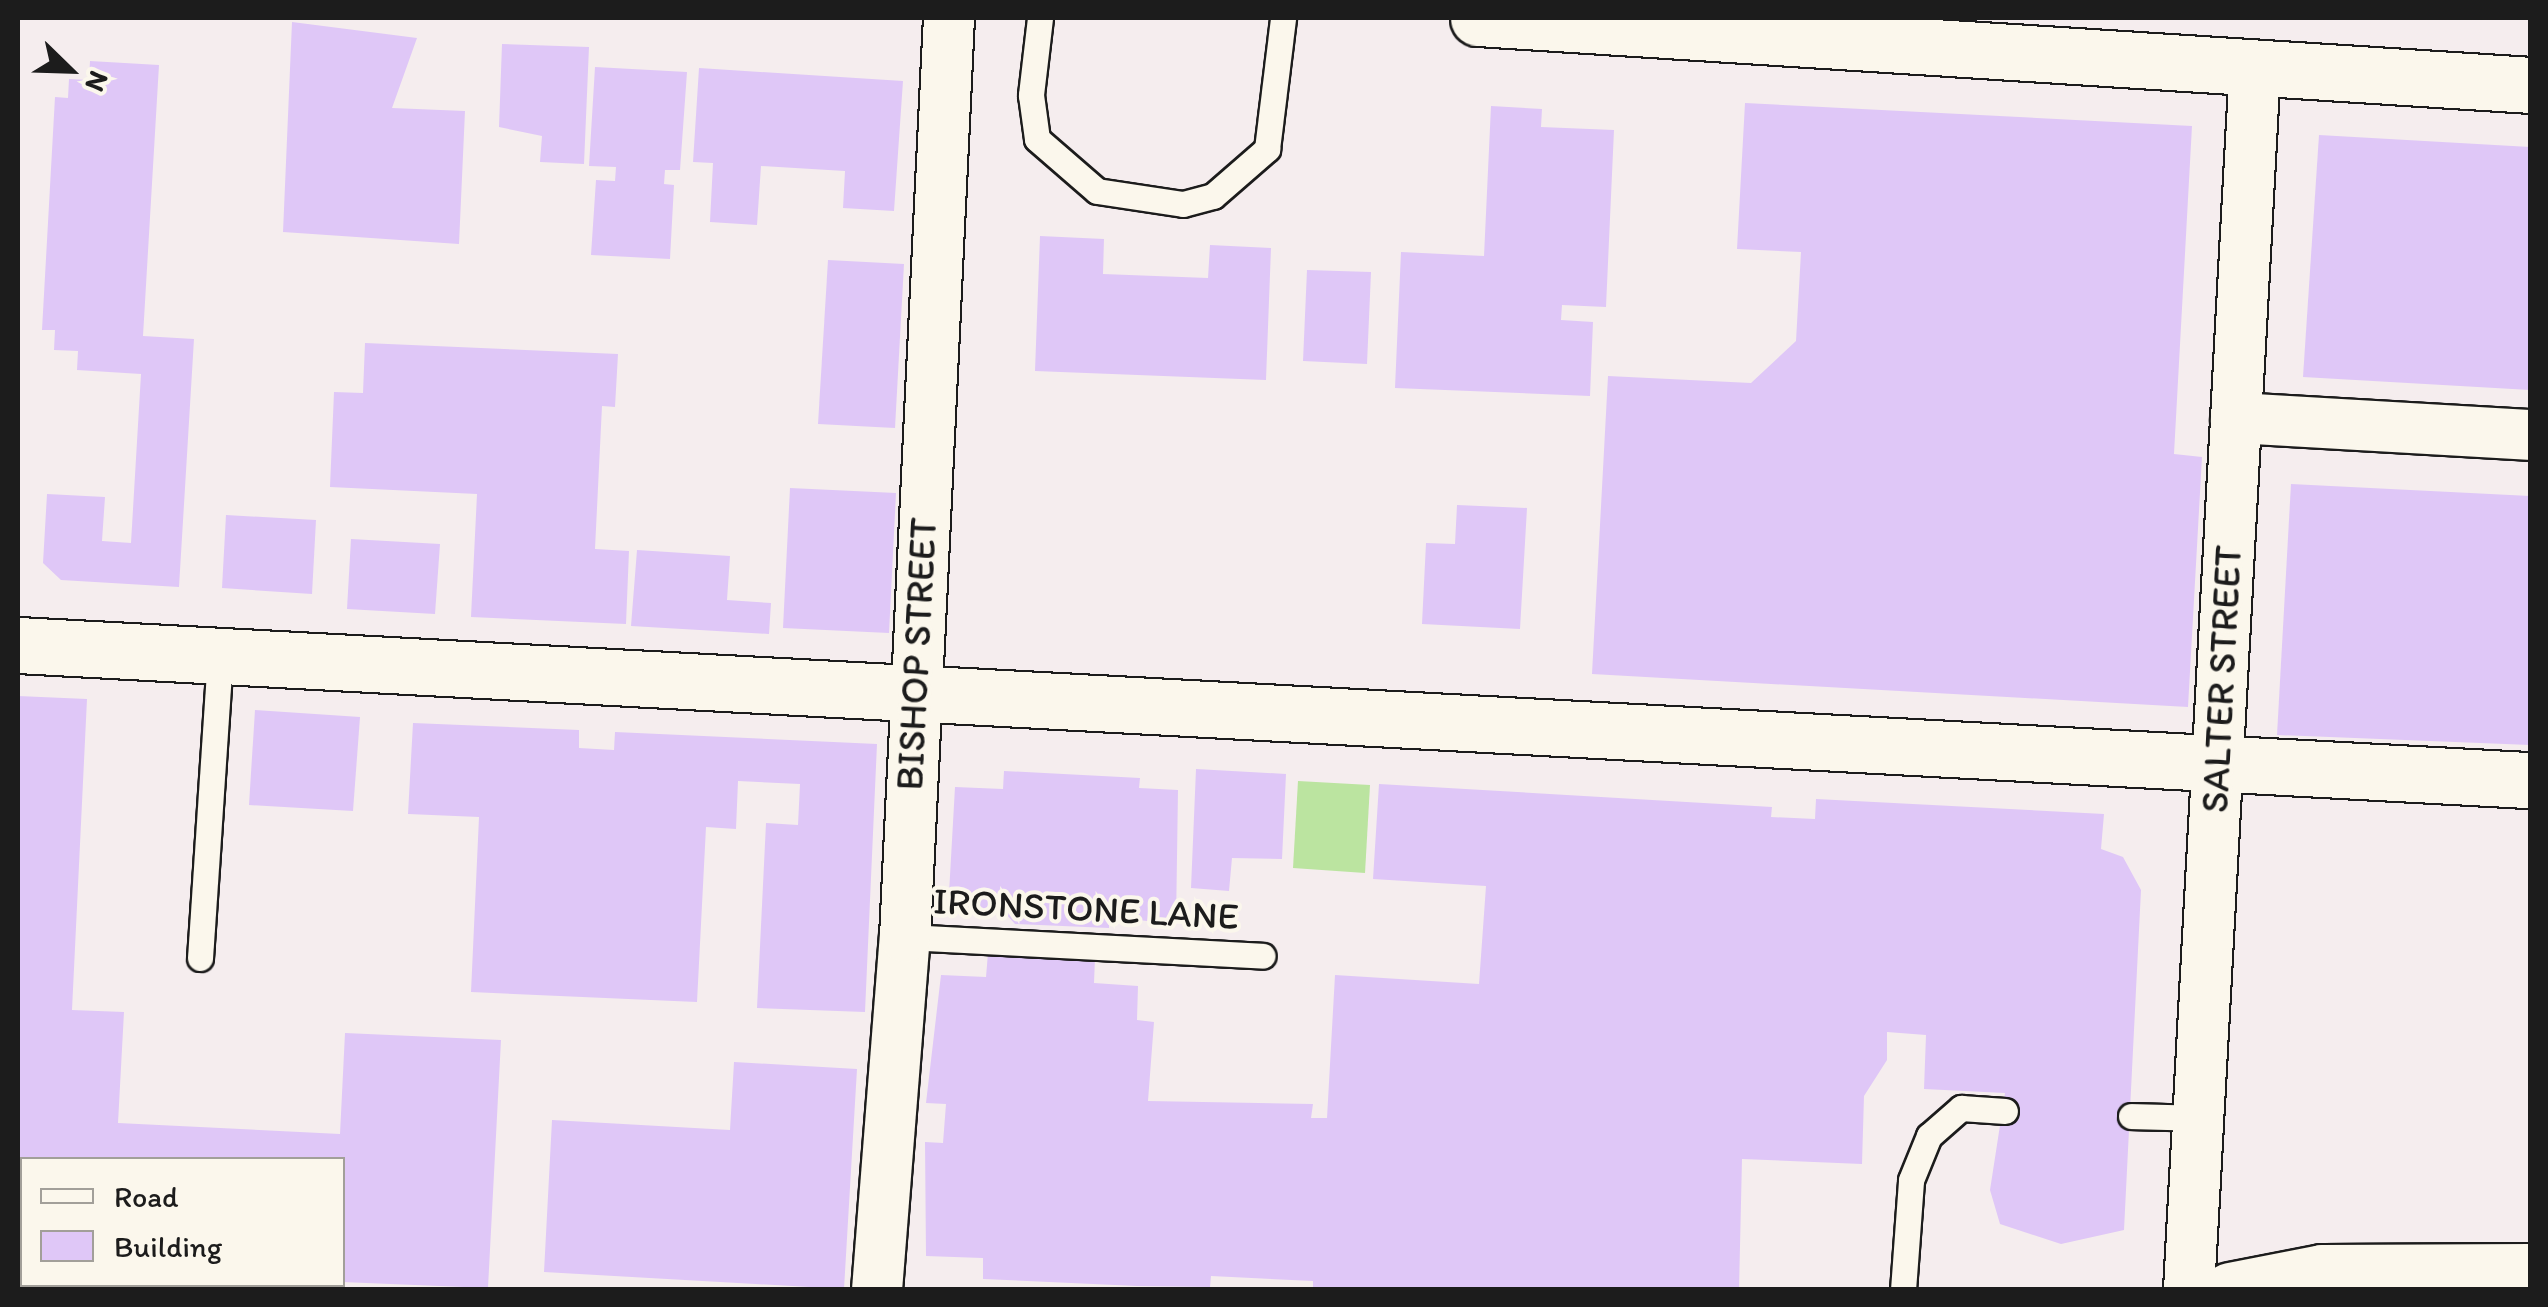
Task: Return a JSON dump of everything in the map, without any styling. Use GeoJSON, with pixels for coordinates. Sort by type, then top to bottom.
{"type":"FeatureCollection","features":[{"type":"Feature","properties":{"kind":"street","name":"BISHOP STREET"},"geometry":{"type":"LineString","coordinates":[[877,1290],[905,937],[949,18]]}},
{"type":"Feature","properties":{"kind":"street"},"geometry":{"type":"LineString","coordinates":[[1478,18],[1886,31],[2255,69],[2530,85]]}},
{"type":"Feature","properties":{"kind":"street","name":"SALTER STREET"},"geometry":{"type":"LineString","coordinates":[[2189,1290],[2203,1118],[2216,766],[2255,69]]}},
{"type":"Feature","properties":{"kind":"street"},"geometry":{"type":"LineString","coordinates":[[2236,418],[2530,434]]}},
{"type":"Feature","properties":{"kind":"street"},"geometry":{"type":"LineString","coordinates":[[18,646],[914,698],[2530,780]]}},
{"type":"Feature","properties":{"kind":"street"},"geometry":{"type":"LineString","coordinates":[[2230,1290],[2322,1272],[2530,1271]]}},
{"type":"Feature","properties":{"kind":"lane"},"geometry":{"type":"LineString","coordinates":[[1040,18],[1031,95],[1038,138],[1096,191],[1183,204],[1213,196],[1267,149],[1283,18]]}},
{"type":"Feature","properties":{"kind":"lane"},"geometry":{"type":"LineString","coordinates":[[200,958],[220,657]]}},
{"type":"Feature","properties":{"kind":"lane","name":"IRONSTONE LANE"},"geometry":{"type":"LineString","coordinates":[[905,937],[1262,956]]}},
{"type":"Feature","properties":{"kind":"lane"},"geometry":{"type":"LineString","coordinates":[[1902,1290],[1911,1180],[1928,1136],[1961,1108],[2004,1110]]}},
{"type":"Feature","properties":{"kind":"lane"},"geometry":{"type":"LineString","coordinates":[[2131,1116],[2203,1118]]}},
{"type":"Feature","properties":{"kind":"green space"},"geometry":{"type":"Polygon","coordinates":[[[1298,781],[1370,785],[1365,873],[1293,868],[1298,781]]]}},
{"type":"Feature","properties":{"kind":"building"},"geometry":{"type":"Polygon","coordinates":[[[292,22],[417,38],[392,108],[465,111],[459,244],[283,232],[292,22]]]}},
{"type":"Feature","properties":{"kind":"building"},"geometry":{"type":"Polygon","coordinates":[[[502,44],[589,47],[584,164],[540,162],[542,136],[499,127],[502,44]]]}},
{"type":"Feature","properties":{"kind":"building"},"geometry":{"type":"Polygon","coordinates":[[[90,61],[159,65],[143,336],[194,339],[179,587],[61,580],[43,563],[47,494],[105,497],[102,541],[131,543],[141,374],[77,370],[78,351],[54,350],[55,330],[42,330],[55,97],[68,98],[69,79],[89,80],[90,61]]]}},
{"type":"Feature","properties":{"kind":"building"},"geometry":{"type":"Polygon","coordinates":[[[595,67],[687,72],[680,170],[665,170],[664,184],[674,185],[670,259],[591,255],[596,180],[615,181],[616,167],[589,166],[595,67]]]}},
{"type":"Feature","properties":{"kind":"building"},"geometry":{"type":"Polygon","coordinates":[[[699,68],[903,81],[894,211],[843,208],[845,171],[761,166],[757,225],[710,222],[713,163],[693,162],[699,68]]]}},
{"type":"Feature","properties":{"kind":"building"},"geometry":{"type":"Polygon","coordinates":[[[1745,103],[2192,126],[2174,454],[2202,457],[2188,707],[1592,674],[1608,376],[1751,383],[1796,341],[1801,252],[1737,249],[1745,103]]]}},
{"type":"Feature","properties":{"kind":"building"},"geometry":{"type":"Polygon","coordinates":[[[1491,106],[1542,109],[1541,127],[1614,130],[1606,307],[1562,305],[1561,320],[1593,322],[1590,396],[1395,388],[1401,252],[1484,256],[1491,106]]]}},
{"type":"Feature","properties":{"kind":"building"},"geometry":{"type":"Polygon","coordinates":[[[2319,135],[2530,147],[2530,390],[2303,377],[2319,135]]]}},
{"type":"Feature","properties":{"kind":"building"},"geometry":{"type":"Polygon","coordinates":[[[1040,236],[1104,239],[1103,274],[1208,278],[1210,245],[1271,248],[1266,380],[1035,371],[1040,236]]]}},
{"type":"Feature","properties":{"kind":"building"},"geometry":{"type":"Polygon","coordinates":[[[828,260],[904,264],[895,428],[818,424],[828,260]]]}},
{"type":"Feature","properties":{"kind":"building"},"geometry":{"type":"Polygon","coordinates":[[[1307,270],[1371,272],[1367,364],[1303,361],[1307,270]]]}},
{"type":"Feature","properties":{"kind":"building"},"geometry":{"type":"Polygon","coordinates":[[[365,343],[618,354],[615,407],[602,406],[595,549],[629,551],[626,624],[471,617],[477,494],[330,487],[334,392],[363,393],[365,343]]]}},
{"type":"Feature","properties":{"kind":"building"},"geometry":{"type":"Polygon","coordinates":[[[2291,484],[2530,496],[2530,745],[2277,735],[2291,484]]]}},
{"type":"Feature","properties":{"kind":"building"},"geometry":{"type":"Polygon","coordinates":[[[790,488],[896,493],[889,633],[783,628],[790,488]]]}},
{"type":"Feature","properties":{"kind":"building"},"geometry":{"type":"Polygon","coordinates":[[[1457,505],[1527,508],[1520,629],[1422,624],[1426,543],[1455,544],[1457,505]]]}},
{"type":"Feature","properties":{"kind":"building"},"geometry":{"type":"Polygon","coordinates":[[[226,515],[316,520],[312,594],[222,588],[226,515]]]}},
{"type":"Feature","properties":{"kind":"building"},"geometry":{"type":"Polygon","coordinates":[[[351,539],[440,544],[435,614],[347,609],[351,539]]]}},
{"type":"Feature","properties":{"kind":"building"},"geometry":{"type":"Polygon","coordinates":[[[637,550],[730,556],[727,600],[771,603],[769,634],[631,626],[637,550]]]}},
{"type":"Feature","properties":{"kind":"building"},"geometry":{"type":"Polygon","coordinates":[[[18,696],[87,699],[72,1010],[124,1012],[118,1123],[340,1134],[345,1033],[501,1040],[488,1288],[345,1282],[345,1157],[20,1157],[18,1266],[18,696]]]}},
{"type":"Feature","properties":{"kind":"building"},"geometry":{"type":"Polygon","coordinates":[[[255,710],[360,717],[353,811],[249,805],[255,710]]]}},
{"type":"Feature","properties":{"kind":"building"},"geometry":{"type":"Polygon","coordinates":[[[413,723],[579,730],[579,748],[614,750],[615,732],[877,744],[865,1012],[757,1008],[766,823],[798,825],[800,784],[738,781],[736,829],[706,827],[697,1002],[471,992],[479,817],[408,814],[413,723]]]}},
{"type":"Feature","properties":{"kind":"building"},"geometry":{"type":"Polygon","coordinates":[[[1196,769],[1286,774],[1282,859],[1232,858],[1229,891],[1191,888],[1196,769]]]}},
{"type":"Feature","properties":{"kind":"building"},"geometry":{"type":"Polygon","coordinates":[[[1004,771],[1140,778],[1139,788],[1178,790],[1176,924],[1109,917],[1109,928],[1015,924],[1006,914],[948,911],[955,787],[1003,789],[1004,771]]]}},
{"type":"Feature","properties":{"kind":"building"},"geometry":{"type":"Polygon","coordinates":[[[1379,784],[1772,807],[1771,817],[1815,819],[1816,799],[2104,814],[2101,849],[2123,857],[2141,890],[2124,1230],[2061,1244],[2000,1224],[1990,1190],[2005,1093],[1924,1089],[1926,1035],[1887,1032],[1887,1060],[1864,1096],[1862,1164],[1742,1159],[1739,1290],[1313,1290],[1313,1281],[1211,1276],[1210,1287],[1137,1286],[983,1279],[983,1258],[926,1256],[925,1142],[943,1143],[946,1104],[926,1103],[941,975],[986,977],[988,953],[1095,958],[1094,983],[1138,986],[1137,1020],[1154,1022],[1148,1101],[1313,1104],[1311,1118],[1327,1118],[1335,975],[1479,984],[1486,886],[1373,879],[1379,784]]]}},
{"type":"Feature","properties":{"kind":"building"},"geometry":{"type":"Polygon","coordinates":[[[734,1062],[857,1069],[844,1289],[544,1272],[552,1120],[730,1130],[734,1062]]]}}]}
